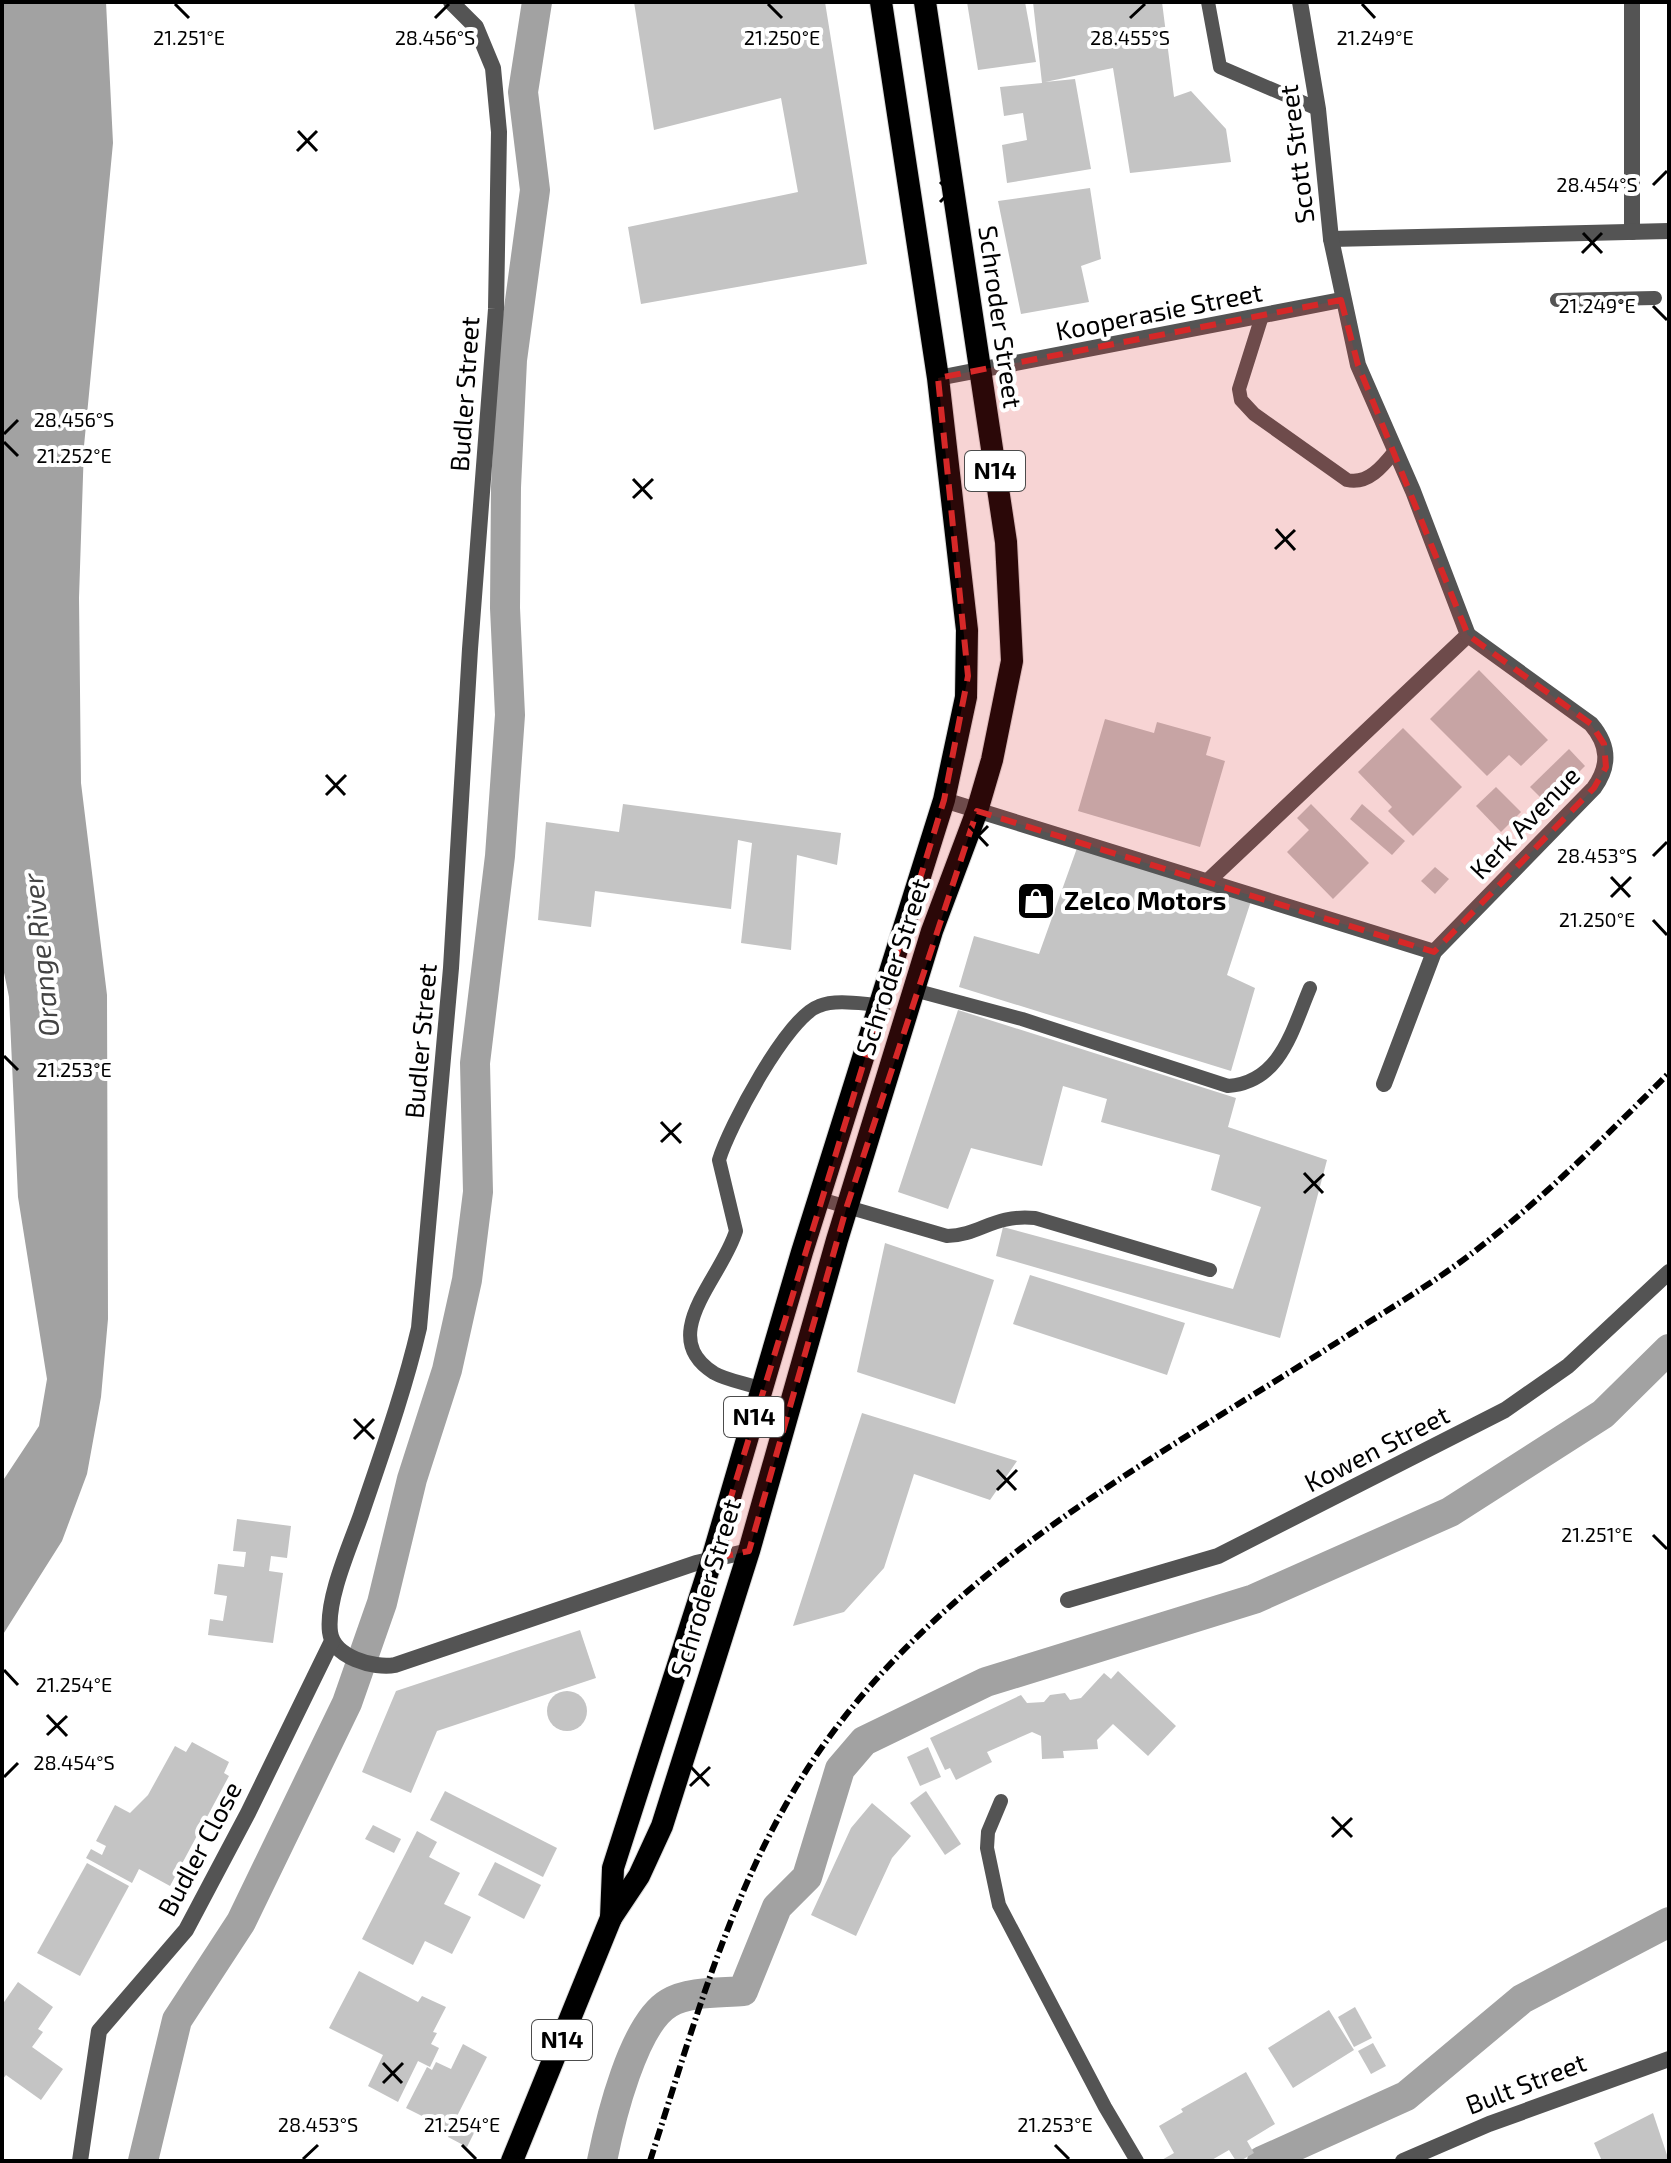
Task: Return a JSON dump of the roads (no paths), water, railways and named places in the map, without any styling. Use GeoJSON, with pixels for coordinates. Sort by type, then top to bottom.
{"type":"FeatureCollection","features":[{"type":"Feature","properties":{"kind":"highway","name":"Schroder Street"},"geometry":{"type":"LineString","coordinates":[[611,1918],[613,1868],[712,1559],[958,748],[968,676],[967,630],[938,378],[881,2]]}},
{"type":"Feature","properties":{"kind":"highway","name":"Schroder Street"},"geometry":{"type":"LineString","coordinates":[[512,2161],[611,1918],[639,1876],[662,1826],[749,1551],[847,1206],[914,990],[977,811],[1008,688],[1013,626],[1006,542],[925,2]]}},
{"type":"Feature","properties":{"kind":"street","name":"Budler Street"},"geometry":{"type":"LineString","coordinates":[[332,1641],[330,1620],[342,1567],[388,1434],[419,1328],[451,968],[472,618],[496,309],[499,132],[493,68],[486,46],[476,27],[451,2]]}},
{"type":"Feature","properties":{"kind":"street","name":"Scott Street"},"geometry":{"type":"LineString","coordinates":[[1300,2],[1318,109],[1331,239],[1341,300]]}},
{"type":"Feature","properties":{"kind":"street"},"geometry":{"type":"LineString","coordinates":[[1632,2],[1632,232]]}},
{"type":"Feature","properties":{"kind":"street"},"geometry":{"type":"LineString","coordinates":[[1331,239],[1669,231]]}},
{"type":"Feature","properties":{"kind":"street"},"geometry":{"type":"LineString","coordinates":[[1209,880],[1468,635],[1358,365],[1341,300]]}},
{"type":"Feature","properties":{"kind":"street","name":"Kooperasie Street"},"geometry":{"type":"LineString","coordinates":[[938,378],[1341,300]]}},
{"type":"Feature","properties":{"kind":"street","name":"Kerk Avenue"},"geometry":{"type":"LineString","coordinates":[[1384,1084],[1434,952],[1594,788],[1606,767],[1604,744],[1591,724],[1468,635]]}},
{"type":"Feature","properties":{"kind":"street"},"geometry":{"type":"LineString","coordinates":[[944,800],[1434,952]]}},
{"type":"Feature","properties":{"kind":"street","name":"Kowen Street"},"geometry":{"type":"LineString","coordinates":[[1068,1600],[1218,1556],[1505,1410],[1568,1366],[1669,1272]]}},
{"type":"Feature","properties":{"kind":"street"},"geometry":{"type":"LineString","coordinates":[[332,1641],[352,1658],[383,1666],[415,1660],[712,1559],[749,1551]]}},
{"type":"Feature","properties":{"kind":"street","name":"Budler Close"},"geometry":{"type":"LineString","coordinates":[[80,2161],[99,2031],[186,1930],[332,1641]]}},
{"type":"Feature","properties":{"kind":"street","name":"Bult Street"},"geometry":{"type":"LineString","coordinates":[[1403,2161],[1489,2124],[1669,2059]]}},
{"type":"Feature","properties":{"kind":"lane"},"geometry":{"type":"LineString","coordinates":[[1208,2],[1220,67],[1318,109]]}},
{"type":"Feature","properties":{"kind":"lane"},"geometry":{"type":"LineString","coordinates":[[1557,300],[1655,298]]}},
{"type":"Feature","properties":{"kind":"lane"},"geometry":{"type":"LineString","coordinates":[[1262,316],[1239,389],[1247,408],[1347,480],[1363,481],[1395,451]]}},
{"type":"Feature","properties":{"kind":"lane"},"geometry":{"type":"LineString","coordinates":[[914,990],[1022,1019],[1228,1086],[1255,1081],[1275,1064],[1310,988]]}},
{"type":"Feature","properties":{"kind":"lane"},"geometry":{"type":"LineString","coordinates":[[762,1389],[715,1374],[693,1354],[688,1342],[693,1319],[736,1231],[719,1160],[781,1041],[796,1021],[827,1003],[880,1005]]}},
{"type":"Feature","properties":{"kind":"lane"},"geometry":{"type":"LineString","coordinates":[[820,1199],[947,1236],[965,1233],[1007,1217],[1035,1218],[1210,1270]]}},
{"type":"Feature","properties":{"kind":"lane"},"geometry":{"type":"LineString","coordinates":[[1001,1801],[988,1832],[987,1848],[999,1905],[1137,2161]]}},
{"type":"Feature","properties":{"kind":"water","name":"Orange River"},"geometry":{"type":"Polygon","coordinates":[[[2,2],[106,2],[113,143],[84,446],[79,598],[81,783],[107,995],[108,1319],[101,1397],[87,1474],[62,1541],[2,1636],[2,1482],[39,1426],[47,1379],[18,1197],[9,997],[2,963],[2,2]]]}},
{"type":"Feature","properties":{"kind":"waterway"},"geometry":{"type":"LineString","coordinates":[[143,2161],[177,2020],[241,1922],[347,1703],[382,1603],[412,1479],[447,1370],[467,1280],[478,1192],[475,1063],[500,856],[510,715],[505,608],[506,487],[512,360],[535,190],[523,92],[537,2]]}},
{"type":"Feature","properties":{"kind":"waterway"},"geometry":{"type":"LineString","coordinates":[[602,2161],[625,2075],[644,2031],[656,2014],[677,1999],[695,1994],[743,1991],[777,1907],[807,1877],[840,1769],[864,1741],[986,1682],[1254,1599],[1450,1512],[1603,1414],[1669,1349]]}},
{"type":"Feature","properties":{"kind":"waterway"},"geometry":{"type":"LineString","coordinates":[[1262,2161],[1406,2096],[1522,1999],[1669,1922]]}},
{"type":"Feature","properties":{"kind":"railway"},"geometry":{"type":"LineString","coordinates":[[650,2161],[703,1996],[745,1887],[798,1784],[830,1736],[882,1673],[940,1615],[1003,1562],[1069,1513],[1412,1295],[1475,1251],[1551,1187],[1669,1073]]}},
{"type":"Feature","properties":{"kind":"place","name":"Zelco Motors"},"geometry":{"type":"Point","coordinates":[1036,901]}}]}
